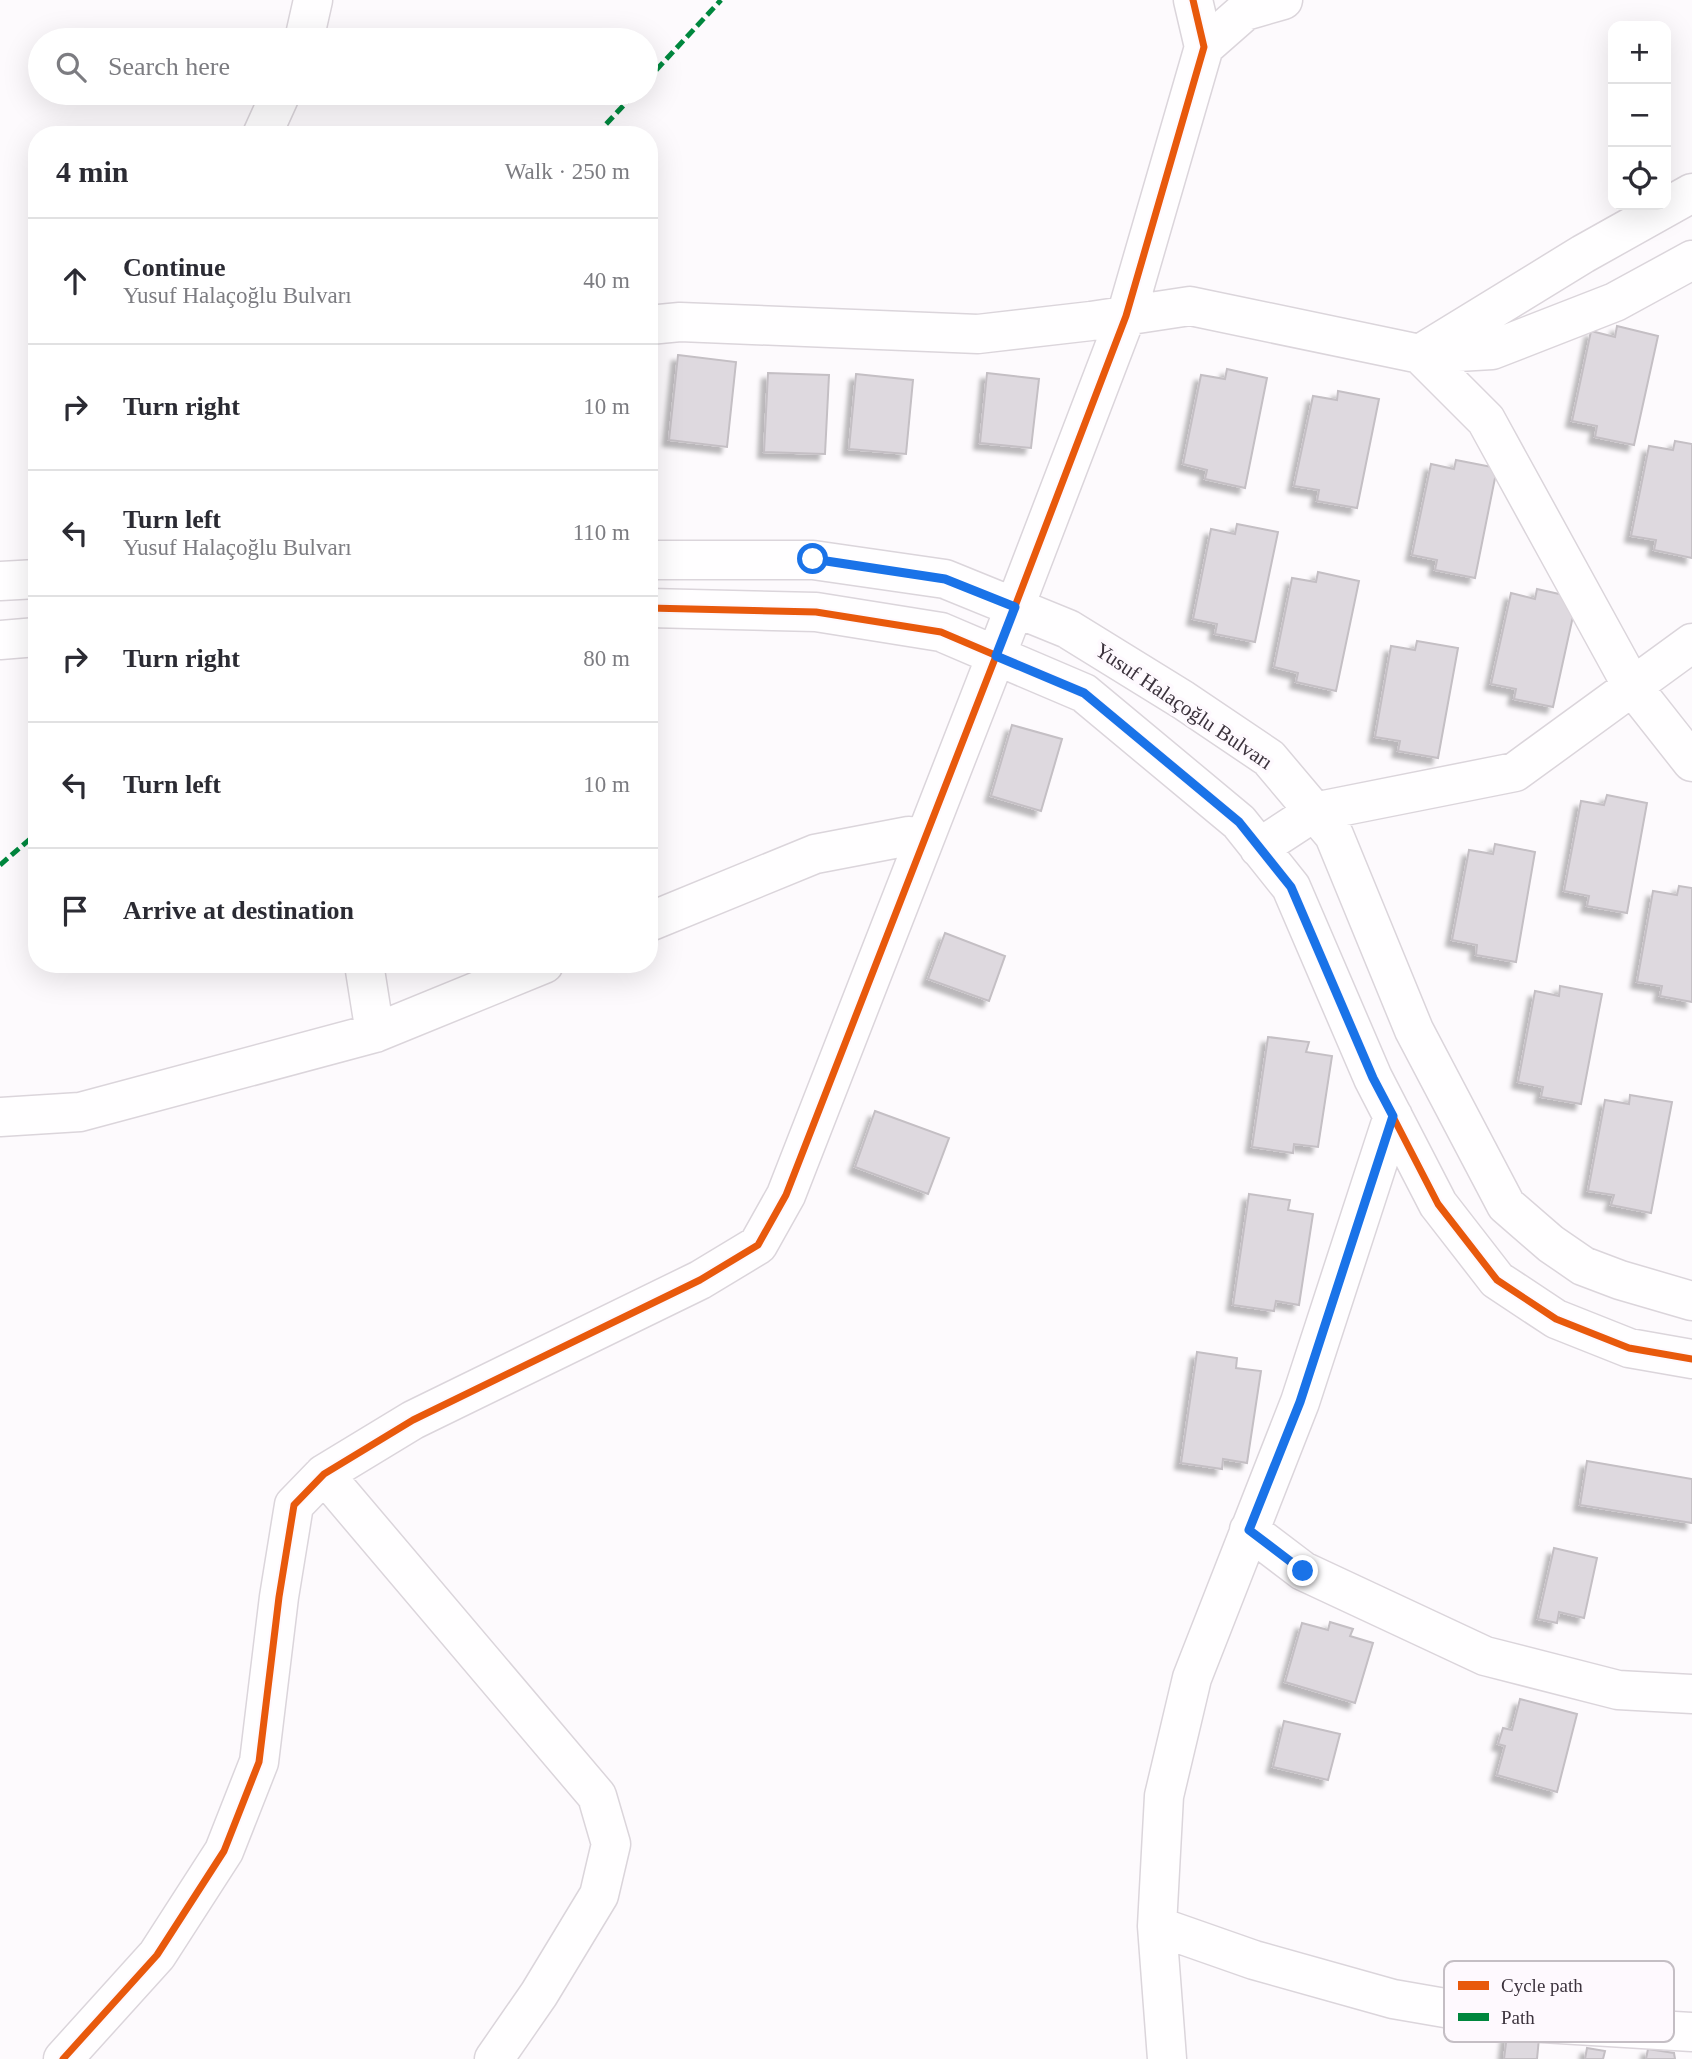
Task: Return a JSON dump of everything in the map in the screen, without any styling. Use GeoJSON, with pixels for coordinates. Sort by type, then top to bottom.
{"type":"FeatureCollection","features":[{"type":"Feature","properties":{"kind":"street"},"geometry":{"type":"LineString","coordinates":[[307,28],[313,0]]}},
{"type":"Feature","properties":{"kind":"street"},"geometry":{"type":"LineString","coordinates":[[62,2059],[157,1955],[224,1851],[258,1762],[294,1505],[324,1474],[413,1420],[700,1280],[758,1245],[786,1195],[1126,316],[1204,47],[1193,0]]}},
{"type":"Feature","properties":{"kind":"street"},"geometry":{"type":"LineString","coordinates":[[1204,47],[1245,11],[1283,0]]}},
{"type":"Feature","properties":{"kind":"street"},"geometry":{"type":"LineString","coordinates":[[266,126],[276,105]]}},
{"type":"Feature","properties":{"kind":"street"},"geometry":{"type":"LineString","coordinates":[[1420,354],[1583,254],[1692,193]]}},
{"type":"Feature","properties":{"kind":"street"},"geometry":{"type":"LineString","coordinates":[[658,324],[680,322],[978,334],[1190,306],[1420,354],[1492,350],[1615,302],[1692,260]]}},
{"type":"Feature","properties":{"kind":"street"},"geometry":{"type":"LineString","coordinates":[[1420,354],[1486,420],[1632,687],[1692,762]]}},
{"type":"Feature","properties":{"kind":"street","name":"Yusuf Halaçoğlu Bulvarı"},"geometry":{"type":"LineString","coordinates":[[658,560],[813,559],[945,579],[1068,629],[1183,700],[1269,758],[1334,835],[1414,1030],[1506,1205],[1551,1244],[1583,1266],[1692,1301]]}},
{"type":"Feature","properties":{"kind":"street"},"geometry":{"type":"LineString","coordinates":[[0,581],[28,579]]}},
{"type":"Feature","properties":{"kind":"street"},"geometry":{"type":"LineString","coordinates":[[658,608],[816,612],[941,632],[1084,693],[1239,822],[1291,887],[1373,1078],[1438,1204],[1497,1280],[1556,1319],[1629,1348],[1692,1359]]}},
{"type":"Feature","properties":{"kind":"street"},"geometry":{"type":"LineString","coordinates":[[0,640],[28,638]]}},
{"type":"Feature","properties":{"kind":"street"},"geometry":{"type":"LineString","coordinates":[[1259,848],[1314,812],[1515,772],[1692,643]]}},
{"type":"Feature","properties":{"kind":"street"},"geometry":{"type":"LineString","coordinates":[[658,918],[815,855],[909,836],[924,839]]}},
{"type":"Feature","properties":{"kind":"street"},"geometry":{"type":"LineString","coordinates":[[365,973],[374,1033]]}},
{"type":"Feature","properties":{"kind":"street"},"geometry":{"type":"LineString","coordinates":[[0,1117],[80,1112],[374,1033],[522,973]]}},
{"type":"Feature","properties":{"kind":"street"},"geometry":{"type":"LineString","coordinates":[[1167,2059],[1157,1926],[1164,1796],[1192,1678],[1300,1402],[1393,1116]]}},
{"type":"Feature","properties":{"kind":"street"},"geometry":{"type":"LineString","coordinates":[[324,1474],[597,1797],[611,1844],[599,1895],[539,1994],[494,2059]]}},
{"type":"Feature","properties":{"kind":"street"},"geometry":{"type":"LineString","coordinates":[[1249,1530],[1303,1571],[1485,1656],[1618,1690],[1692,1694]]}},
{"type":"Feature","properties":{"kind":"street"},"geometry":{"type":"LineString","coordinates":[[1157,1926],[1254,1960],[1393,1999],[1444,2008]]}},
{"type":"Feature","properties":{"kind":"street"},"geometry":{"type":"LineString","coordinates":[[1674,2031],[1692,2032]]}},
{"type":"Feature","properties":{"kind":"building"},"geometry":{"type":"Polygon","coordinates":[[[1617,326],[1658,336],[1634,445],[1595,437],[1597,426],[1572,421],[1591,331],[1615,337],[1617,326]]]}},
{"type":"Feature","properties":{"kind":"building"},"geometry":{"type":"Polygon","coordinates":[[[678,355],[736,362],[727,447],[669,440],[678,355]]]}},
{"type":"Feature","properties":{"kind":"building"},"geometry":{"type":"Polygon","coordinates":[[[1227,369],[1267,378],[1245,488],[1205,479],[1207,470],[1183,464],[1201,375],[1225,379],[1227,369]]]}},
{"type":"Feature","properties":{"kind":"building"},"geometry":{"type":"Polygon","coordinates":[[[768,373],[829,375],[825,454],[764,452],[768,373]]]}},
{"type":"Feature","properties":{"kind":"building"},"geometry":{"type":"Polygon","coordinates":[[[987,373],[1039,379],[1031,448],[980,443],[987,373]]]}},
{"type":"Feature","properties":{"kind":"building"},"geometry":{"type":"Polygon","coordinates":[[[856,374],[913,380],[906,454],[849,449],[856,374]]]}},
{"type":"Feature","properties":{"kind":"building"},"geometry":{"type":"Polygon","coordinates":[[[1338,391],[1379,399],[1357,508],[1317,501],[1319,490],[1294,486],[1313,396],[1337,400],[1338,391]]]}},
{"type":"Feature","properties":{"kind":"building"},"geometry":{"type":"Polygon","coordinates":[[[1675,441],[1692,444],[1692,558],[1654,550],[1656,540],[1631,536],[1649,446],[1673,450],[1675,441]]]}},
{"type":"Feature","properties":{"kind":"building"},"geometry":{"type":"Polygon","coordinates":[[[1456,460],[1497,468],[1475,578],[1435,570],[1437,560],[1412,555],[1431,464],[1454,469],[1456,460]]]}},
{"type":"Feature","properties":{"kind":"building"},"geometry":{"type":"Polygon","coordinates":[[[1237,524],[1278,532],[1255,642],[1215,634],[1217,624],[1193,619],[1211,529],[1235,534],[1237,524]]]}},
{"type":"Feature","properties":{"kind":"building"},"geometry":{"type":"Polygon","coordinates":[[[1318,572],[1359,581],[1336,691],[1296,682],[1298,673],[1274,667],[1292,578],[1316,582],[1318,572]]]}},
{"type":"Feature","properties":{"kind":"building"},"geometry":{"type":"Polygon","coordinates":[[[1537,589],[1577,598],[1553,707],[1514,699],[1516,689],[1491,684],[1511,593],[1535,599],[1537,589]]]}},
{"type":"Feature","properties":{"kind":"building"},"geometry":{"type":"Polygon","coordinates":[[[1417,641],[1458,648],[1438,758],[1398,751],[1400,741],[1375,737],[1391,646],[1415,650],[1417,641]]]}},
{"type":"Feature","properties":{"kind":"building"},"geometry":{"type":"Polygon","coordinates":[[[1012,725],[1062,739],[1041,811],[991,796],[1012,725]]]}},
{"type":"Feature","properties":{"kind":"building"},"geometry":{"type":"Polygon","coordinates":[[[1607,795],[1647,803],[1627,913],[1587,906],[1589,896],[1564,891],[1581,801],[1604,805],[1607,795]]]}},
{"type":"Feature","properties":{"kind":"building"},"geometry":{"type":"Polygon","coordinates":[[[1495,844],[1535,852],[1516,962],[1476,955],[1477,945],[1452,940],[1469,850],[1493,854],[1495,844]]]}},
{"type":"Feature","properties":{"kind":"building"},"geometry":{"type":"Polygon","coordinates":[[[1679,886],[1692,888],[1692,1002],[1660,996],[1662,986],[1637,982],[1653,891],[1677,895],[1679,886]]]}},
{"type":"Feature","properties":{"kind":"building"},"geometry":{"type":"Polygon","coordinates":[[[945,933],[1005,956],[989,1001],[928,979],[945,933]]]}},
{"type":"Feature","properties":{"kind":"building"},"geometry":{"type":"Polygon","coordinates":[[[1560,986],[1602,994],[1581,1104],[1541,1097],[1543,1087],[1518,1082],[1535,991],[1559,996],[1560,986]]]}},
{"type":"Feature","properties":{"kind":"building"},"geometry":{"type":"Polygon","coordinates":[[[1268,1037],[1309,1042],[1306,1052],[1332,1056],[1318,1147],[1294,1144],[1293,1153],[1252,1147],[1268,1037]]]}},
{"type":"Feature","properties":{"kind":"building"},"geometry":{"type":"Polygon","coordinates":[[[1630,1095],[1672,1102],[1651,1213],[1611,1205],[1614,1195],[1588,1191],[1605,1100],[1629,1104],[1630,1095]]]}},
{"type":"Feature","properties":{"kind":"building"},"geometry":{"type":"Polygon","coordinates":[[[875,1111],[949,1138],[928,1194],[855,1167],[875,1111]]]}},
{"type":"Feature","properties":{"kind":"building"},"geometry":{"type":"Polygon","coordinates":[[[1249,1194],[1290,1200],[1288,1210],[1313,1214],[1299,1305],[1276,1301],[1274,1311],[1233,1305],[1249,1194]]]}},
{"type":"Feature","properties":{"kind":"building"},"geometry":{"type":"Polygon","coordinates":[[[1197,1352],[1237,1358],[1236,1368],[1261,1371],[1247,1463],[1223,1459],[1222,1469],[1181,1463],[1197,1352]]]}},
{"type":"Feature","properties":{"kind":"building"},"geometry":{"type":"Polygon","coordinates":[[[1587,1461],[1692,1479],[1692,1523],[1580,1505],[1587,1461]]]}},
{"type":"Feature","properties":{"kind":"building"},"geometry":{"type":"Polygon","coordinates":[[[1554,1548],[1597,1558],[1584,1618],[1559,1612],[1557,1623],[1538,1619],[1554,1548]]]}},
{"type":"Feature","properties":{"kind":"building"},"geometry":{"type":"Polygon","coordinates":[[[1330,1622],[1353,1629],[1350,1636],[1373,1643],[1355,1703],[1285,1682],[1302,1623],[1328,1630],[1330,1622]]]}},
{"type":"Feature","properties":{"kind":"building"},"geometry":{"type":"Polygon","coordinates":[[[1520,1699],[1577,1714],[1557,1792],[1497,1775],[1505,1746],[1498,1744],[1503,1728],[1512,1730],[1520,1699]]]}},
{"type":"Feature","properties":{"kind":"building"},"geometry":{"type":"Polygon","coordinates":[[[1284,1721],[1340,1734],[1328,1780],[1273,1767],[1284,1721]]]}},
{"type":"Feature","properties":{"kind":"building"},"geometry":{"type":"Polygon","coordinates":[[[1506,2042],[1539,2042],[1537,2059],[1504,2059],[1506,2042]]]}},
{"type":"Feature","properties":{"kind":"building"},"geometry":{"type":"Polygon","coordinates":[[[1587,2048],[1605,2051],[1603,2059],[1585,2059],[1587,2048]]]}},
{"type":"Feature","properties":{"kind":"building"},"geometry":{"type":"Polygon","coordinates":[[[1648,2049],[1674,2053],[1675,2059],[1646,2059],[1648,2049]]]}},
{"type":"Feature","properties":{"kind":"marked path"},"geometry":{"type":"LineString","coordinates":[[658,68],[721,0]]}},
{"type":"Feature","properties":{"kind":"marked path"},"geometry":{"type":"LineString","coordinates":[[604,126],[624,105]]}},
{"type":"Feature","properties":{"kind":"marked path"},"geometry":{"type":"LineString","coordinates":[[0,865],[28,841]]}},
{"type":"Feature","properties":{"kind":"cycle path"},"geometry":{"type":"LineString","coordinates":[[63,2059],[157,1955],[224,1851],[259,1762],[279,1597],[294,1505],[324,1474],[413,1420],[700,1280],[758,1245],[786,1195],[1126,316],[1204,47],[1193,0]]}},
{"type":"Feature","properties":{"kind":"cycle path"},"geometry":{"type":"LineString","coordinates":[[658,608],[816,612],[941,632],[1084,693],[1239,822],[1291,887],[1373,1078],[1438,1204],[1497,1280],[1556,1319],[1629,1348],[1692,1359]]}},
{"type":"Feature","properties":{"kind":"route"},"geometry":{"type":"LineString","coordinates":[[813,559],[945,579],[1015,607],[996,656],[1084,693],[1239,822],[1291,887],[1373,1078],[1393,1116],[1300,1402],[1249,1530],[1303,1571]]}}]}
